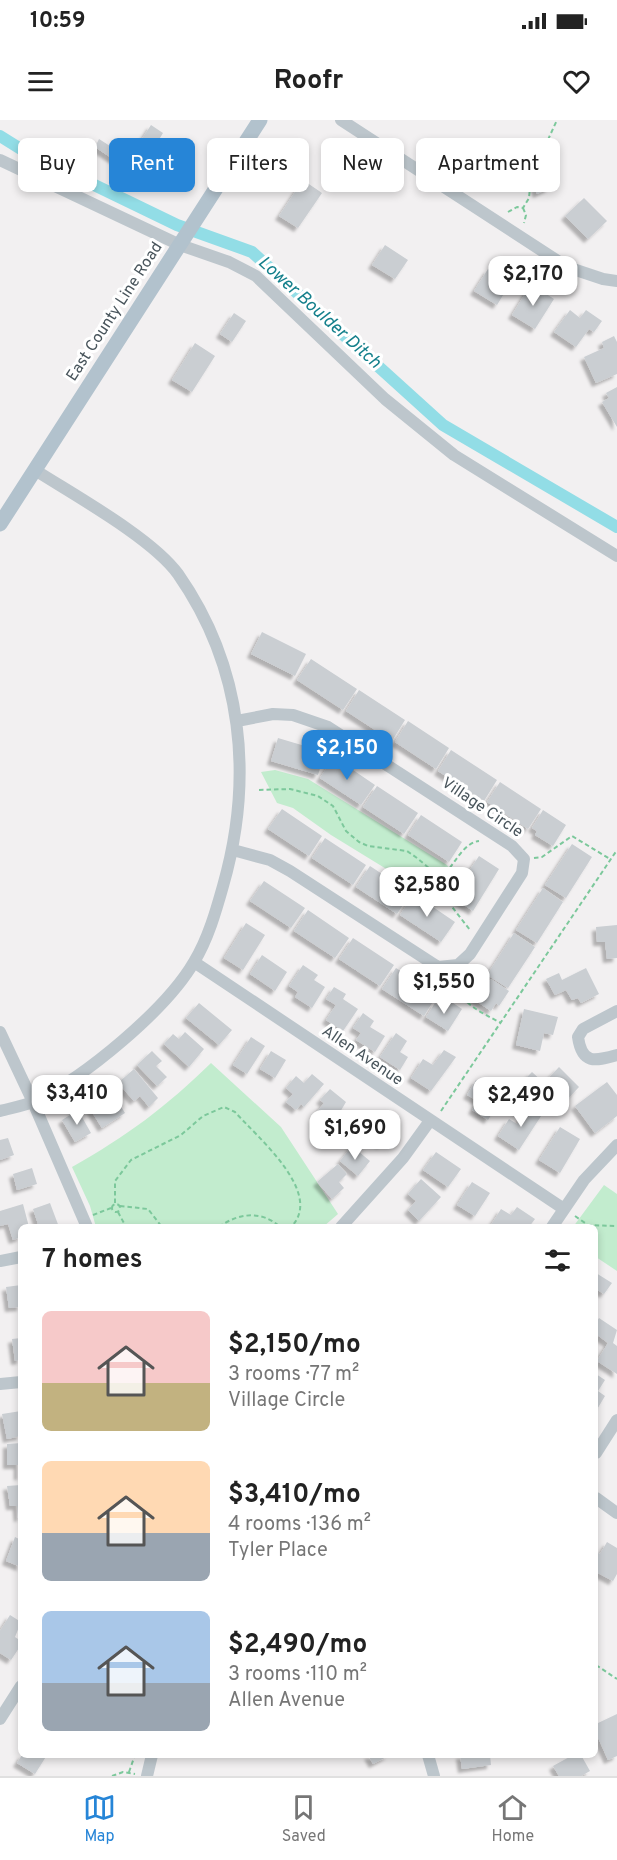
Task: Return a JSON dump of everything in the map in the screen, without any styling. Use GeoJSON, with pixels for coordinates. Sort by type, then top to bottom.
{"type":"FeatureCollection","features":[{"type":"Feature","properties":{"kind":"main road","name":"East County Line Road"},"geometry":{"type":"LineString","coordinates":[[0,524],[260,120]]}},
{"type":"Feature","properties":{"kind":"street"},"geometry":{"type":"LineString","coordinates":[[341,120],[567,267],[617,280]]}},
{"type":"Feature","properties":{"kind":"street"},"geometry":{"type":"LineString","coordinates":[[0,160],[181,244],[229,262],[256,276],[385,399],[454,455],[617,556]]}},
{"type":"Feature","properties":{"kind":"street"},"geometry":{"type":"LineString","coordinates":[[0,1112],[33,1102],[68,1082],[112,1050],[151,1014],[194,962],[210,926],[233,850],[240,804],[241,761],[237,721],[222,658],[202,613],[176,572],[145,542],[35,470]]}},
{"type":"Feature","properties":{"kind":"street","name":"Village Circle"},"geometry":{"type":"LineString","coordinates":[[237,721],[273,714],[292,715],[328,727],[512,846],[524,859],[522,873],[470,954],[458,965],[452,966]]}},
{"type":"Feature","properties":{"kind":"street"},"geometry":{"type":"LineString","coordinates":[[233,850],[270,860],[438,968],[452,966]]}},
{"type":"Feature","properties":{"kind":"street","name":"Allen Avenue"},"geometry":{"type":"LineString","coordinates":[[194,962],[429,1122],[564,1209]]}},
{"type":"Feature","properties":{"kind":"street"},"geometry":{"type":"LineString","coordinates":[[617,1011],[583,1029],[578,1038],[579,1047],[585,1056],[595,1061],[617,1055]]}},
{"type":"Feature","properties":{"kind":"street"},"geometry":{"type":"LineString","coordinates":[[0,1032],[86,1223]]}},
{"type":"Feature","properties":{"kind":"street"},"geometry":{"type":"LineString","coordinates":[[344,1224],[403,1158],[429,1122]]}},
{"type":"Feature","properties":{"kind":"street"},"geometry":{"type":"LineString","coordinates":[[554,1224],[584,1180],[617,1146]]}},
{"type":"Feature","properties":{"kind":"street"},"geometry":{"type":"LineString","coordinates":[[0,1261],[18,1258]]}},
{"type":"Feature","properties":{"kind":"street"},"geometry":{"type":"LineString","coordinates":[[0,1384],[18,1382]]}},
{"type":"Feature","properties":{"kind":"street"},"geometry":{"type":"LineString","coordinates":[[598,1450],[617,1420]]}},
{"type":"Feature","properties":{"kind":"street"},"geometry":{"type":"LineString","coordinates":[[598,1499],[617,1513]]}},
{"type":"Feature","properties":{"kind":"street"},"geometry":{"type":"LineString","coordinates":[[0,1719],[18,1691]]}},
{"type":"Feature","properties":{"kind":"street"},"geometry":{"type":"LineString","coordinates":[[147,1775],[151,1758]]}},
{"type":"Feature","properties":{"kind":"street"},"geometry":{"type":"LineString","coordinates":[[429,1758],[434,1776]]}},
{"type":"Feature","properties":{"kind":"path"},"geometry":{"type":"LineString","coordinates":[[523,208],[529,198],[531,177],[557,120]]}},
{"type":"Feature","properties":{"kind":"path"},"geometry":{"type":"LineString","coordinates":[[508,212],[517,207],[523,208]]}},
{"type":"Feature","properties":{"kind":"path"},"geometry":{"type":"LineString","coordinates":[[523,208],[526,215],[524,222]]}},
{"type":"Feature","properties":{"kind":"path"},"geometry":{"type":"LineString","coordinates":[[259,790],[290,789],[318,796],[333,806],[346,831],[359,842],[407,851],[427,865],[440,879],[442,894],[470,930]]}},
{"type":"Feature","properties":{"kind":"path"},"geometry":{"type":"LineString","coordinates":[[524,859],[542,857],[572,836],[610,859]]}},
{"type":"Feature","properties":{"kind":"path"},"geometry":{"type":"LineString","coordinates":[[440,879],[451,869],[466,847],[479,841]]}},
{"type":"Feature","properties":{"kind":"path"},"geometry":{"type":"LineString","coordinates":[[429,1122],[442,1110],[617,850]]}},
{"type":"Feature","properties":{"kind":"path"},"geometry":{"type":"LineString","coordinates":[[452,966],[456,988],[460,996],[470,1005],[501,1023]]}},
{"type":"Feature","properties":{"kind":"path"},"geometry":{"type":"LineString","coordinates":[[86,1223],[116,1203],[116,1180],[131,1160],[181,1135],[203,1116],[224,1107],[235,1112],[294,1179],[300,1200],[298,1216],[293,1224]]}},
{"type":"Feature","properties":{"kind":"path"},"geometry":{"type":"LineString","coordinates":[[116,1203],[120,1206],[148,1209],[160,1224]]}},
{"type":"Feature","properties":{"kind":"path"},"geometry":{"type":"LineString","coordinates":[[118,1212],[120,1206]]}},
{"type":"Feature","properties":{"kind":"path"},"geometry":{"type":"LineString","coordinates":[[111,1208],[118,1212],[124,1224]]}},
{"type":"Feature","properties":{"kind":"path"},"geometry":{"type":"LineString","coordinates":[[564,1209],[586,1224]]}},
{"type":"Feature","properties":{"kind":"path"},"geometry":{"type":"LineString","coordinates":[[224,1224],[233,1219],[255,1215],[268,1218],[276,1224]]}},
{"type":"Feature","properties":{"kind":"path"},"geometry":{"type":"LineString","coordinates":[[598,1225],[617,1226]]}},
{"type":"Feature","properties":{"kind":"path"},"geometry":{"type":"LineString","coordinates":[[598,1666],[617,1679]]}},
{"type":"Feature","properties":{"kind":"path"},"geometry":{"type":"LineString","coordinates":[[129,1772],[134,1758]]}},
{"type":"Feature","properties":{"kind":"path"},"geometry":{"type":"LineString","coordinates":[[112,1776],[129,1772],[147,1775]]}},
{"type":"Feature","properties":{"kind":"green space"},"geometry":{"type":"Polygon","coordinates":[[[275,770],[308,779],[447,865],[455,878],[450,891],[432,897],[331,835],[293,808],[277,803],[261,772],[275,770]]]}},
{"type":"Feature","properties":{"kind":"green space"},"geometry":{"type":"Polygon","coordinates":[[[211,1063],[281,1127],[338,1214],[326,1224],[95,1224],[90,1206],[72,1167],[111,1144],[178,1093],[211,1063]]]}},
{"type":"Feature","properties":{"kind":"green space"},"geometry":{"type":"Polygon","coordinates":[[[604,1185],[617,1194],[617,1271],[598,1258],[598,1224],[575,1224],[604,1185]]]}},
{"type":"Feature","properties":{"kind":"building"},"geometry":{"type":"Polygon","coordinates":[[[151,125],[163,133],[160,138],[143,138],[151,125]]]}},
{"type":"Feature","properties":{"kind":"building"},"geometry":{"type":"Polygon","coordinates":[[[99,139],[109,145],[109,156],[97,148],[99,139]]]}},
{"type":"Feature","properties":{"kind":"building"},"geometry":{"type":"Polygon","coordinates":[[[309,184],[322,193],[298,228],[279,216],[295,192],[309,192],[309,184]]]}},
{"type":"Feature","properties":{"kind":"building"},"geometry":{"type":"Polygon","coordinates":[[[584,198],[607,221],[588,239],[565,216],[584,198]]]}},
{"type":"Feature","properties":{"kind":"building"},"geometry":{"type":"Polygon","coordinates":[[[385,245],[408,260],[395,279],[372,265],[385,245]]]}},
{"type":"Feature","properties":{"kind":"building"},"geometry":{"type":"Polygon","coordinates":[[[504,266],[520,276],[513,288],[509,285],[497,305],[474,291],[488,269],[498,276],[504,266]]]}},
{"type":"Feature","properties":{"kind":"building"},"geometry":{"type":"Polygon","coordinates":[[[531,284],[554,299],[535,329],[512,315],[531,284]]]}},
{"type":"Feature","properties":{"kind":"building"},"geometry":{"type":"Polygon","coordinates":[[[570,310],[580,318],[586,310],[602,321],[594,332],[589,329],[576,347],[554,332],[570,310]]]}},
{"type":"Feature","properties":{"kind":"building"},"geometry":{"type":"Polygon","coordinates":[[[234,313],[246,321],[232,342],[220,334],[234,313]]]}},
{"type":"Feature","properties":{"kind":"building"},"geometry":{"type":"Polygon","coordinates":[[[614,336],[617,342],[617,374],[596,383],[584,357],[604,348],[602,342],[614,336]]]}},
{"type":"Feature","properties":{"kind":"building"},"geometry":{"type":"Polygon","coordinates":[[[195,343],[215,356],[192,392],[172,380],[195,343]]]}},
{"type":"Feature","properties":{"kind":"building"},"geometry":{"type":"Polygon","coordinates":[[[617,387],[617,427],[602,402],[609,398],[606,393],[617,387]]]}},
{"type":"Feature","properties":{"kind":"building"},"geometry":{"type":"Polygon","coordinates":[[[262,632],[306,654],[295,676],[251,654],[262,632]]]}},
{"type":"Feature","properties":{"kind":"building"},"geometry":{"type":"Polygon","coordinates":[[[311,659],[357,689],[343,710],[297,680],[311,659]]]}},
{"type":"Feature","properties":{"kind":"building"},"geometry":{"type":"Polygon","coordinates":[[[359,690],[405,720],[392,741],[346,711],[359,690]]]}},
{"type":"Feature","properties":{"kind":"building"},"geometry":{"type":"Polygon","coordinates":[[[408,721],[449,748],[436,769],[395,742],[408,721]]]}},
{"type":"Feature","properties":{"kind":"building"},"geometry":{"type":"Polygon","coordinates":[[[278,738],[325,752],[318,775],[271,761],[278,738]]]}},
{"type":"Feature","properties":{"kind":"building"},"geometry":{"type":"Polygon","coordinates":[[[451,750],[497,780],[484,801],[438,771],[451,750]]]}},
{"type":"Feature","properties":{"kind":"building"},"geometry":{"type":"Polygon","coordinates":[[[334,757],[375,785],[361,805],[320,778],[334,757]]]}},
{"type":"Feature","properties":{"kind":"building"},"geometry":{"type":"Polygon","coordinates":[[[500,782],[541,809],[528,829],[487,802],[500,782]]]}},
{"type":"Feature","properties":{"kind":"building"},"geometry":{"type":"Polygon","coordinates":[[[377,786],[418,813],[404,834],[363,807],[377,786]]]}},
{"type":"Feature","properties":{"kind":"building"},"geometry":{"type":"Polygon","coordinates":[[[282,809],[322,836],[309,856],[268,829],[282,809]]]}},
{"type":"Feature","properties":{"kind":"building"},"geometry":{"type":"Polygon","coordinates":[[[543,810],[566,825],[553,846],[535,835],[537,831],[532,828],[543,810]]]}},
{"type":"Feature","properties":{"kind":"building"},"geometry":{"type":"Polygon","coordinates":[[[421,815],[462,842],[449,862],[408,835],[421,815]]]}},
{"type":"Feature","properties":{"kind":"building"},"geometry":{"type":"Polygon","coordinates":[[[325,838],[366,865],[353,885],[312,858],[325,838]]]}},
{"type":"Feature","properties":{"kind":"building"},"geometry":{"type":"Polygon","coordinates":[[[572,844],[592,857],[566,898],[545,885],[572,844]]]}},
{"type":"Feature","properties":{"kind":"building"},"geometry":{"type":"Polygon","coordinates":[[[479,856],[499,869],[473,911],[452,897],[479,856]]]}},
{"type":"Feature","properties":{"kind":"building"},"geometry":{"type":"Polygon","coordinates":[[[370,866],[411,893],[397,914],[356,887],[370,866]]]}},
{"type":"Feature","properties":{"kind":"building"},"geometry":{"type":"Polygon","coordinates":[[[264,881],[305,908],[291,928],[250,901],[264,881]]]}},
{"type":"Feature","properties":{"kind":"building"},"geometry":{"type":"Polygon","coordinates":[[[543,888],[563,902],[537,943],[516,930],[543,888]]]}},
{"type":"Feature","properties":{"kind":"building"},"geometry":{"type":"Polygon","coordinates":[[[414,894],[455,922],[441,942],[400,915],[414,894]]]}},
{"type":"Feature","properties":{"kind":"building"},"geometry":{"type":"Polygon","coordinates":[[[308,910],[349,938],[335,958],[294,931],[308,910]]]}},
{"type":"Feature","properties":{"kind":"building"},"geometry":{"type":"Polygon","coordinates":[[[246,923],[265,935],[243,970],[224,958],[246,923]]]}},
{"type":"Feature","properties":{"kind":"building"},"geometry":{"type":"Polygon","coordinates":[[[617,925],[617,958],[607,959],[605,942],[597,942],[596,927],[617,925]]]}},
{"type":"Feature","properties":{"kind":"building"},"geometry":{"type":"Polygon","coordinates":[[[514,933],[535,947],[508,988],[487,975],[514,933]]]}},
{"type":"Feature","properties":{"kind":"building"},"geometry":{"type":"Polygon","coordinates":[[[353,938],[394,965],[380,986],[339,959],[353,938]]]}},
{"type":"Feature","properties":{"kind":"building"},"geometry":{"type":"Polygon","coordinates":[[[262,955],[287,972],[275,991],[250,974],[262,955]]]}},
{"type":"Feature","properties":{"kind":"building"},"geometry":{"type":"Polygon","coordinates":[[[303,965],[318,975],[314,980],[325,987],[312,1008],[295,997],[298,992],[289,986],[303,965]]]}},
{"type":"Feature","properties":{"kind":"building"},"geometry":{"type":"Polygon","coordinates":[[[396,968],[437,995],[424,1016],[382,989],[396,968]]]}},
{"type":"Feature","properties":{"kind":"building"},"geometry":{"type":"Polygon","coordinates":[[[586,968],[599,994],[581,1003],[578,998],[572,1000],[566,990],[555,995],[546,979],[559,973],[562,980],[586,968]]]}},
{"type":"Feature","properties":{"kind":"building"},"geometry":{"type":"Polygon","coordinates":[[[491,979],[509,991],[499,1006],[496,1003],[491,1011],[470,997],[481,982],[486,985],[491,979]]]}},
{"type":"Feature","properties":{"kind":"building"},"geometry":{"type":"Polygon","coordinates":[[[334,987],[346,994],[343,999],[358,1009],[343,1031],[326,1020],[336,1005],[326,999],[334,987]]]}},
{"type":"Feature","properties":{"kind":"building"},"geometry":{"type":"Polygon","coordinates":[[[450,1001],[462,1009],[448,1031],[426,1017],[435,1003],[444,1010],[450,1001]]]}},
{"type":"Feature","properties":{"kind":"building"},"geometry":{"type":"Polygon","coordinates":[[[199,1003],[232,1030],[219,1045],[186,1018],[199,1003]]]}},
{"type":"Feature","properties":{"kind":"building"},"geometry":{"type":"Polygon","coordinates":[[[524,1009],[558,1017],[553,1035],[544,1033],[540,1051],[516,1045],[524,1009]]]}},
{"type":"Feature","properties":{"kind":"building"},"geometry":{"type":"Polygon","coordinates":[[[363,1013],[374,1021],[370,1027],[385,1036],[375,1052],[356,1040],[361,1033],[353,1028],[363,1013]]]}},
{"type":"Feature","properties":{"kind":"building"},"geometry":{"type":"Polygon","coordinates":[[[185,1032],[204,1049],[189,1067],[164,1044],[173,1034],[179,1039],[185,1032]]]}},
{"type":"Feature","properties":{"kind":"building"},"geometry":{"type":"Polygon","coordinates":[[[396,1033],[407,1041],[400,1052],[408,1057],[400,1070],[380,1057],[396,1033]]]}},
{"type":"Feature","properties":{"kind":"building"},"geometry":{"type":"Polygon","coordinates":[[[251,1037],[265,1046],[247,1074],[233,1065],[251,1037]]]}},
{"type":"Feature","properties":{"kind":"building"},"geometry":{"type":"Polygon","coordinates":[[[444,1050],[456,1057],[431,1091],[411,1078],[423,1059],[433,1065],[444,1050]]]}},
{"type":"Feature","properties":{"kind":"building"},"geometry":{"type":"Polygon","coordinates":[[[152,1051],[162,1061],[156,1066],[167,1077],[157,1086],[137,1065],[152,1051]]]}},
{"type":"Feature","properties":{"kind":"building"},"geometry":{"type":"Polygon","coordinates":[[[271,1051],[286,1060],[275,1078],[260,1069],[271,1051]]]}},
{"type":"Feature","properties":{"kind":"building"},"geometry":{"type":"Polygon","coordinates":[[[559,1067],[579,1087],[563,1104],[552,1093],[547,1099],[540,1092],[535,1097],[521,1083],[532,1072],[544,1083],[559,1067]]]}},
{"type":"Feature","properties":{"kind":"building"},"geometry":{"type":"Polygon","coordinates":[[[134,1069],[158,1098],[149,1107],[140,1096],[134,1101],[118,1083],[134,1069]]]}},
{"type":"Feature","properties":{"kind":"building"},"geometry":{"type":"Polygon","coordinates":[[[312,1074],[324,1084],[304,1107],[301,1104],[296,1110],[286,1102],[293,1094],[286,1088],[296,1076],[304,1083],[312,1074]]]}},
{"type":"Feature","properties":{"kind":"building"},"geometry":{"type":"Polygon","coordinates":[[[476,1080],[502,1097],[488,1120],[472,1110],[478,1101],[467,1095],[476,1080]]]}},
{"type":"Feature","properties":{"kind":"building"},"geometry":{"type":"Polygon","coordinates":[[[607,1082],[617,1095],[617,1116],[595,1133],[575,1106],[607,1082]]]}},
{"type":"Feature","properties":{"kind":"building"},"geometry":{"type":"Polygon","coordinates":[[[330,1089],[346,1102],[337,1117],[335,1114],[327,1123],[316,1113],[324,1103],[320,1100],[330,1089]]]}},
{"type":"Feature","properties":{"kind":"building"},"geometry":{"type":"Polygon","coordinates":[[[101,1095],[108,1105],[117,1100],[125,1113],[102,1128],[87,1104],[101,1095]]]}},
{"type":"Feature","properties":{"kind":"building"},"geometry":{"type":"Polygon","coordinates":[[[529,1105],[543,1113],[519,1150],[498,1136],[509,1119],[517,1124],[529,1105]]]}},
{"type":"Feature","properties":{"kind":"building"},"geometry":{"type":"Polygon","coordinates":[[[78,1110],[91,1133],[75,1142],[62,1120],[78,1110]]]}},
{"type":"Feature","properties":{"kind":"building"},"geometry":{"type":"Polygon","coordinates":[[[376,1111],[396,1128],[381,1145],[361,1129],[376,1111]]]}},
{"type":"Feature","properties":{"kind":"building"},"geometry":{"type":"Polygon","coordinates":[[[560,1127],[580,1139],[560,1173],[539,1160],[560,1127]]]}},
{"type":"Feature","properties":{"kind":"building"},"geometry":{"type":"Polygon","coordinates":[[[8,1138],[14,1155],[0,1160],[0,1140],[8,1138]]]}},
{"type":"Feature","properties":{"kind":"building"},"geometry":{"type":"Polygon","coordinates":[[[352,1146],[370,1161],[358,1176],[340,1161],[352,1146]]]}},
{"type":"Feature","properties":{"kind":"building"},"geometry":{"type":"Polygon","coordinates":[[[436,1152],[461,1169],[448,1187],[423,1170],[436,1152]]]}},
{"type":"Feature","properties":{"kind":"building"},"geometry":{"type":"Polygon","coordinates":[[[338,1164],[347,1174],[339,1182],[344,1188],[332,1199],[317,1182],[338,1164]]]}},
{"type":"Feature","properties":{"kind":"building"},"geometry":{"type":"Polygon","coordinates":[[[32,1168],[37,1184],[17,1190],[13,1174],[32,1168]]]}},
{"type":"Feature","properties":{"kind":"building"},"geometry":{"type":"Polygon","coordinates":[[[421,1179],[441,1197],[419,1221],[408,1210],[416,1201],[408,1194],[421,1179]]]}},
{"type":"Feature","properties":{"kind":"building"},"geometry":{"type":"Polygon","coordinates":[[[472,1182],[490,1193],[475,1216],[457,1205],[472,1182]]]}},
{"type":"Feature","properties":{"kind":"building"},"geometry":{"type":"Polygon","coordinates":[[[50,1203],[58,1224],[38,1224],[33,1209],[50,1203]]]}},
{"type":"Feature","properties":{"kind":"building"},"geometry":{"type":"Polygon","coordinates":[[[23,1204],[28,1224],[18,1224],[18,1238],[13,1240],[8,1224],[0,1226],[0,1211],[23,1204]]]}},
{"type":"Feature","properties":{"kind":"building"},"geometry":{"type":"Polygon","coordinates":[[[517,1207],[535,1219],[531,1224],[492,1224],[501,1209],[511,1215],[517,1207]]]}},
{"type":"Feature","properties":{"kind":"building"},"geometry":{"type":"Polygon","coordinates":[[[598,1274],[612,1283],[604,1294],[598,1290],[598,1274]]]}},
{"type":"Feature","properties":{"kind":"building"},"geometry":{"type":"Polygon","coordinates":[[[18,1285],[18,1307],[9,1308],[6,1287],[18,1285]]]}},
{"type":"Feature","properties":{"kind":"building"},"geometry":{"type":"Polygon","coordinates":[[[599,1318],[617,1330],[613,1343],[617,1346],[617,1374],[598,1362],[608,1343],[598,1336],[599,1318]]]}},
{"type":"Feature","properties":{"kind":"building"},"geometry":{"type":"Polygon","coordinates":[[[18,1338],[18,1360],[15,1361],[12,1339],[18,1338]]]}},
{"type":"Feature","properties":{"kind":"building"},"geometry":{"type":"Polygon","coordinates":[[[598,1375],[605,1380],[598,1391],[598,1375]]]}},
{"type":"Feature","properties":{"kind":"building"},"geometry":{"type":"Polygon","coordinates":[[[598,1391],[605,1396],[598,1408],[598,1391]]]}},
{"type":"Feature","properties":{"kind":"building"},"geometry":{"type":"Polygon","coordinates":[[[18,1411],[18,1437],[7,1439],[2,1414],[18,1411]]]}},
{"type":"Feature","properties":{"kind":"building"},"geometry":{"type":"Polygon","coordinates":[[[18,1443],[18,1465],[7,1465],[7,1444],[18,1443]]]}},
{"type":"Feature","properties":{"kind":"building"},"geometry":{"type":"Polygon","coordinates":[[[18,1485],[18,1518],[17,1506],[10,1506],[7,1486],[18,1485]]]}},
{"type":"Feature","properties":{"kind":"building"},"geometry":{"type":"Polygon","coordinates":[[[15,1537],[18,1538],[18,1566],[6,1561],[15,1537]]]}},
{"type":"Feature","properties":{"kind":"building"},"geometry":{"type":"Polygon","coordinates":[[[607,1542],[617,1548],[617,1574],[613,1581],[598,1573],[598,1553],[600,1554],[607,1542]]]}},
{"type":"Feature","properties":{"kind":"building"},"geometry":{"type":"Polygon","coordinates":[[[10,1615],[18,1620],[15,1637],[18,1639],[18,1650],[11,1660],[0,1653],[0,1631],[10,1615]]]}},
{"type":"Feature","properties":{"kind":"building"},"geometry":{"type":"Polygon","coordinates":[[[617,1714],[617,1756],[608,1760],[598,1738],[598,1723],[617,1714]]]}},
{"type":"Feature","properties":{"kind":"building"},"geometry":{"type":"Polygon","coordinates":[[[20,1758],[45,1758],[35,1774],[17,1763],[20,1758]]]}},
{"type":"Feature","properties":{"kind":"building"},"geometry":{"type":"Polygon","coordinates":[[[370,1758],[384,1758],[373,1764],[370,1758]]]}},
{"type":"Feature","properties":{"kind":"building"},"geometry":{"type":"Polygon","coordinates":[[[460,1758],[490,1758],[491,1765],[462,1769],[460,1758]]]}},
{"type":"Feature","properties":{"kind":"building"},"geometry":{"type":"Polygon","coordinates":[[[568,1758],[583,1758],[590,1771],[581,1776],[559,1776],[553,1766],[568,1758]]]}},
{"type":"Feature","properties":{"kind":"waterway","name":"Lower Boulder Ditch"},"geometry":{"type":"LineString","coordinates":[[0,136],[24,151],[177,225],[252,252],[443,425],[617,527]]}}]}
